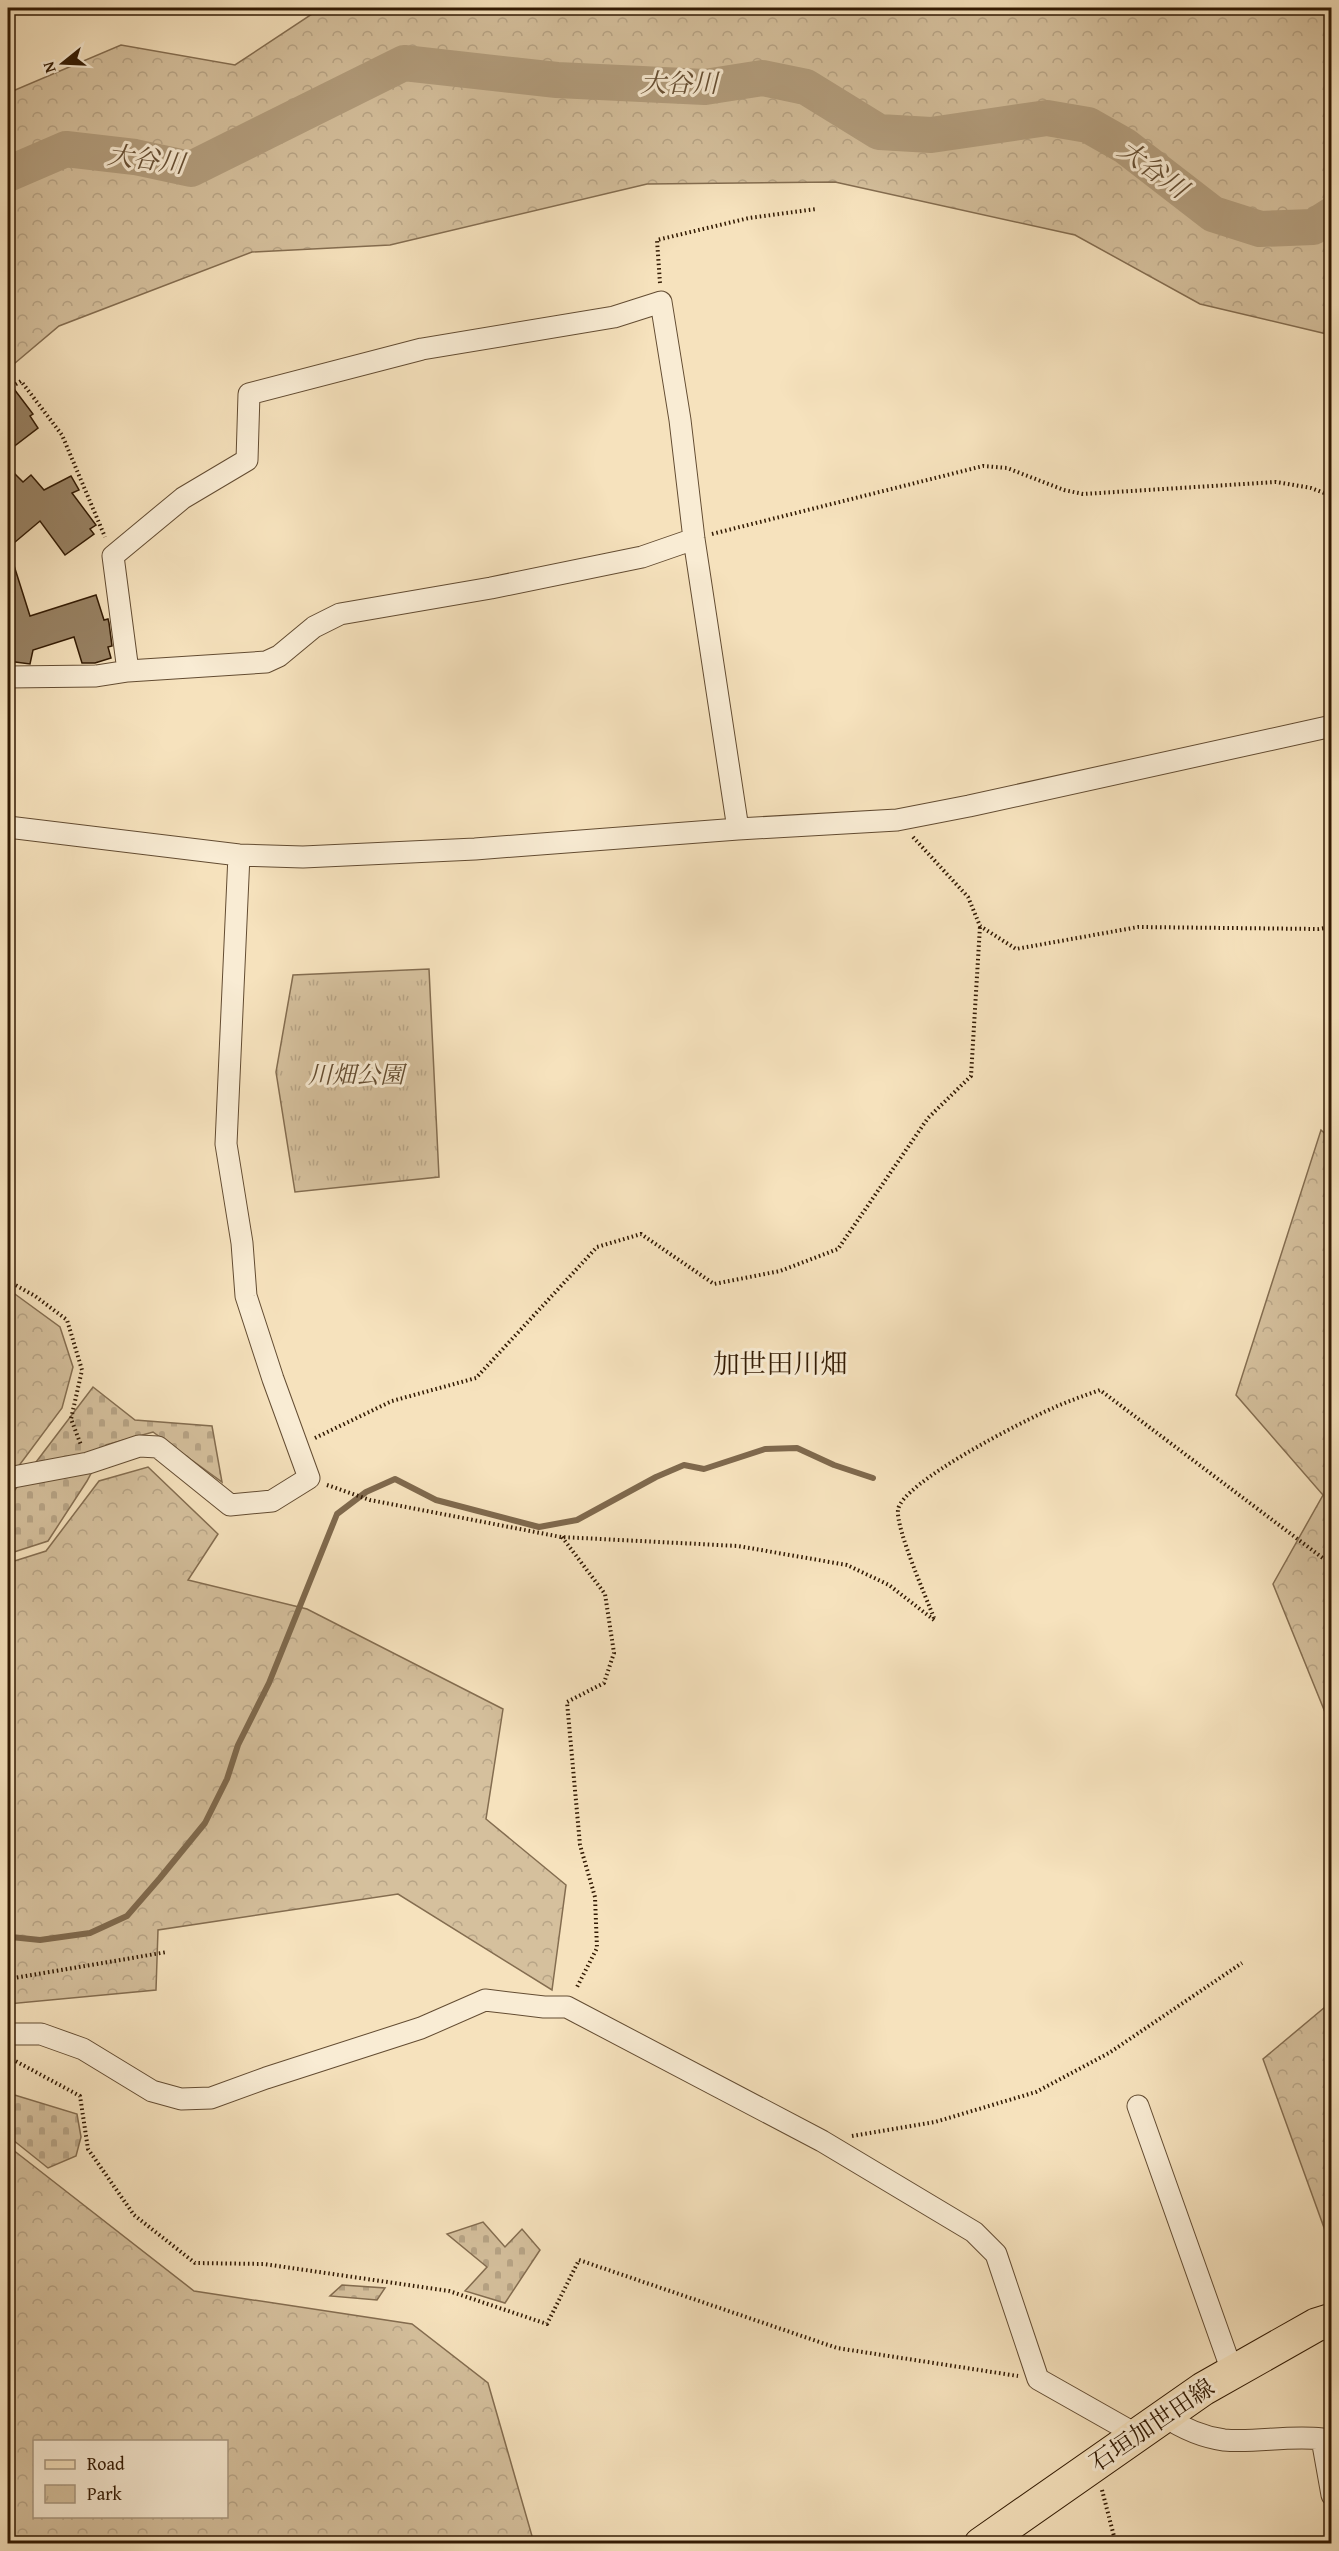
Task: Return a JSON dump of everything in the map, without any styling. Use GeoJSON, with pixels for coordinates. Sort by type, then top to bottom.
{"type":"FeatureCollection","features":[{"type":"Feature","properties":{"kind":"main road","name":"石垣加世田線"},"geometry":{"type":"LineString","coordinates":[[981,2544],[1095,2463],[1232,2371],[1316,2325],[1332,2320]]}},
{"type":"Feature","properties":{"kind":"street"},"geometry":{"type":"LineString","coordinates":[[128,671],[113,556],[183,498],[247,460],[249,394],[422,349],[614,317],[661,302],[738,829]]}},
{"type":"Feature","properties":{"kind":"street"},"geometry":{"type":"LineString","coordinates":[[8,677],[96,676],[128,671],[266,662],[279,656],[314,627],[340,614],[491,588],[642,557],[694,539]]}},
{"type":"Feature","properties":{"kind":"street"},"geometry":{"type":"LineString","coordinates":[[8,827],[239,855],[380,854],[897,820],[1332,726]]}},
{"type":"Feature","properties":{"kind":"street"},"geometry":{"type":"LineString","coordinates":[[8,1478],[88,1463],[139,1446],[158,1447],[230,1505],[272,1501],[309,1478],[246,1296],[242,1243],[226,1144],[239,855]]}},
{"type":"Feature","properties":{"kind":"street"},"geometry":{"type":"LineString","coordinates":[[8,2034],[42,2034],[83,2049],[152,2091],[181,2099],[211,2098],[421,2028],[485,2000],[544,2007],[567,2007],[822,2141],[974,2232],[996,2254],[1038,2379],[1137,2435]]}},
{"type":"Feature","properties":{"kind":"street"},"geometry":{"type":"LineString","coordinates":[[1138,2106],[1232,2371]]}},
{"type":"Feature","properties":{"kind":"street"},"geometry":{"type":"LineString","coordinates":[[1164,2416],[1186,2430],[1224,2440],[1302,2437],[1322,2439],[1332,2495]]}},
{"type":"Feature","properties":{"kind":"path"},"geometry":{"type":"LineString","coordinates":[[661,302],[657,240],[749,218],[816,209]]}},
{"type":"Feature","properties":{"kind":"path"},"geometry":{"type":"LineString","coordinates":[[8,389],[21,381],[62,435],[113,556]]}},
{"type":"Feature","properties":{"kind":"path"},"geometry":{"type":"LineString","coordinates":[[694,539],[983,466],[1007,468],[1064,490],[1083,494],[1276,482],[1311,488],[1332,496]]}},
{"type":"Feature","properties":{"kind":"path"},"geometry":{"type":"LineString","coordinates":[[298,1446],[392,1401],[476,1378],[597,1247],[641,1234],[714,1284],[780,1271],[838,1249],[928,1118],[970,1076],[980,926],[968,897],[897,820]]}},
{"type":"Feature","properties":{"kind":"path"},"geometry":{"type":"LineString","coordinates":[[980,926],[1016,949],[1138,927],[1332,927]]}},
{"type":"Feature","properties":{"kind":"path"},"geometry":{"type":"LineString","coordinates":[[8,1281],[35,1296],[67,1320],[82,1370],[71,1419],[88,1463]]}},
{"type":"Feature","properties":{"kind":"path"},"geometry":{"type":"LineString","coordinates":[[309,1478],[370,1500],[561,1537],[738,1546],[847,1566],[889,1586],[934,1620],[908,1551],[897,1512],[900,1502],[935,1472],[1008,1430],[1053,1407],[1100,1390],[1332,1565]]}},
{"type":"Feature","properties":{"kind":"path"},"geometry":{"type":"LineString","coordinates":[[561,1537],[605,1594],[614,1653],[604,1683],[567,1702],[580,1845],[595,1897],[597,1948],[567,2007]]}},
{"type":"Feature","properties":{"kind":"path"},"geometry":{"type":"LineString","coordinates":[[8,1979],[167,1952]]}},
{"type":"Feature","properties":{"kind":"path"},"geometry":{"type":"LineString","coordinates":[[822,2141],[935,2122],[1036,2092],[1109,2054],[1242,1963]]}},
{"type":"Feature","properties":{"kind":"path"},"geometry":{"type":"LineString","coordinates":[[8,2057],[80,2096],[88,2149],[134,2215],[195,2263],[264,2264],[449,2291],[547,2324],[579,2260],[837,2348],[1038,2379]]}},
{"type":"Feature","properties":{"kind":"path"},"geometry":{"type":"LineString","coordinates":[[1095,2463],[1116,2544]]}},
{"type":"Feature","properties":{"kind":"green space"},"geometry":{"type":"Polygon","coordinates":[[[321,8],[1071,8],[1079,11],[1111,8],[1331,8],[1331,335],[1200,304],[1075,235],[835,182],[647,184],[390,245],[252,252],[59,326],[8,369],[8,93],[121,45],[235,65],[321,8]]]}},
{"type":"Feature","properties":{"kind":"green space","name":"川畑公園"},"geometry":{"type":"Polygon","coordinates":[[[429,969],[439,1177],[295,1192],[276,1072],[293,975],[429,969]]]}},
{"type":"Feature","properties":{"kind":"green space"},"geometry":{"type":"Polygon","coordinates":[[[1321,1130],[1332,1140],[1331,1727],[1273,1584],[1323,1495],[1236,1395],[1321,1130]]]}},
{"type":"Feature","properties":{"kind":"green space"},"geometry":{"type":"Polygon","coordinates":[[[8,1289],[60,1327],[73,1367],[62,1408],[15,1471],[8,1471],[8,1289]]]}},
{"type":"Feature","properties":{"kind":"green space"},"geometry":{"type":"Polygon","coordinates":[[[93,1387],[135,1420],[212,1426],[222,1482],[153,1432],[106,1445],[87,1481],[48,1541],[8,1554],[8,1493],[14,1491],[93,1387]]]}},
{"type":"Feature","properties":{"kind":"green space"},"geometry":{"type":"Polygon","coordinates":[[[148,1467],[218,1534],[188,1580],[307,1609],[503,1709],[486,1819],[566,1885],[552,1990],[398,1894],[158,1930],[156,1990],[8,2004],[8,1563],[46,1551],[99,1481],[148,1467]]]}},
{"type":"Feature","properties":{"kind":"green space"},"geometry":{"type":"Polygon","coordinates":[[[1331,2002],[1331,2247],[1263,2059],[1331,2002]]]}},
{"type":"Feature","properties":{"kind":"green space"},"geometry":{"type":"Polygon","coordinates":[[[8,2093],[77,2114],[81,2137],[76,2156],[48,2168],[8,2136],[8,2093]]]}},
{"type":"Feature","properties":{"kind":"green space"},"geometry":{"type":"Polygon","coordinates":[[[8,2146],[194,2291],[412,2324],[488,2383],[534,2543],[8,2543],[8,2146]]]}},
{"type":"Feature","properties":{"kind":"green space"},"geometry":{"type":"Polygon","coordinates":[[[483,2222],[505,2247],[522,2229],[540,2250],[505,2303],[465,2291],[487,2267],[447,2234],[483,2222]]]}},
{"type":"Feature","properties":{"kind":"green space"},"geometry":{"type":"Polygon","coordinates":[[[342,2285],[385,2288],[377,2300],[330,2296],[342,2285]]]}},
{"type":"Feature","properties":{"kind":"building"},"geometry":{"type":"Polygon","coordinates":[[[8,381],[33,414],[30,416],[38,428],[8,451],[8,381]]]}},
{"type":"Feature","properties":{"kind":"building"},"geometry":{"type":"Polygon","coordinates":[[[8,467],[23,482],[31,475],[44,490],[71,476],[79,490],[72,493],[96,525],[90,529],[94,534],[65,555],[40,521],[8,548],[8,467]]]}},
{"type":"Feature","properties":{"kind":"building"},"geometry":{"type":"Polygon","coordinates":[[[8,556],[11,556],[30,616],[96,595],[104,620],[108,619],[109,623],[112,646],[108,647],[111,658],[95,663],[82,663],[74,637],[33,650],[30,664],[8,661],[8,556]]]}},
{"type":"Feature","properties":{"kind":"waterway","name":"大谷川"},"geometry":{"type":"LineString","coordinates":[[8,174],[66,149],[135,157],[191,169],[404,63],[557,80],[705,87],[762,78],[806,87],[879,132],[931,135],[1047,118],[1088,125],[1125,146],[1213,214],[1260,229],[1313,227],[1332,215]]}},
{"type":"Feature","properties":{"kind":"waterway"},"geometry":{"type":"LineString","coordinates":[[8,1935],[40,1940],[90,1933],[127,1916],[205,1823],[227,1779],[238,1745],[269,1683],[337,1514],[366,1492],[395,1479],[436,1500],[539,1527],[577,1520],[656,1477],[684,1465],[704,1469],[765,1449],[797,1448],[834,1465],[873,1478]]}},
{"type":"Feature","properties":{"kind":"district","name":"加世田川畑"},"geometry":{"type":"Point","coordinates":[780,1364]}}]}
